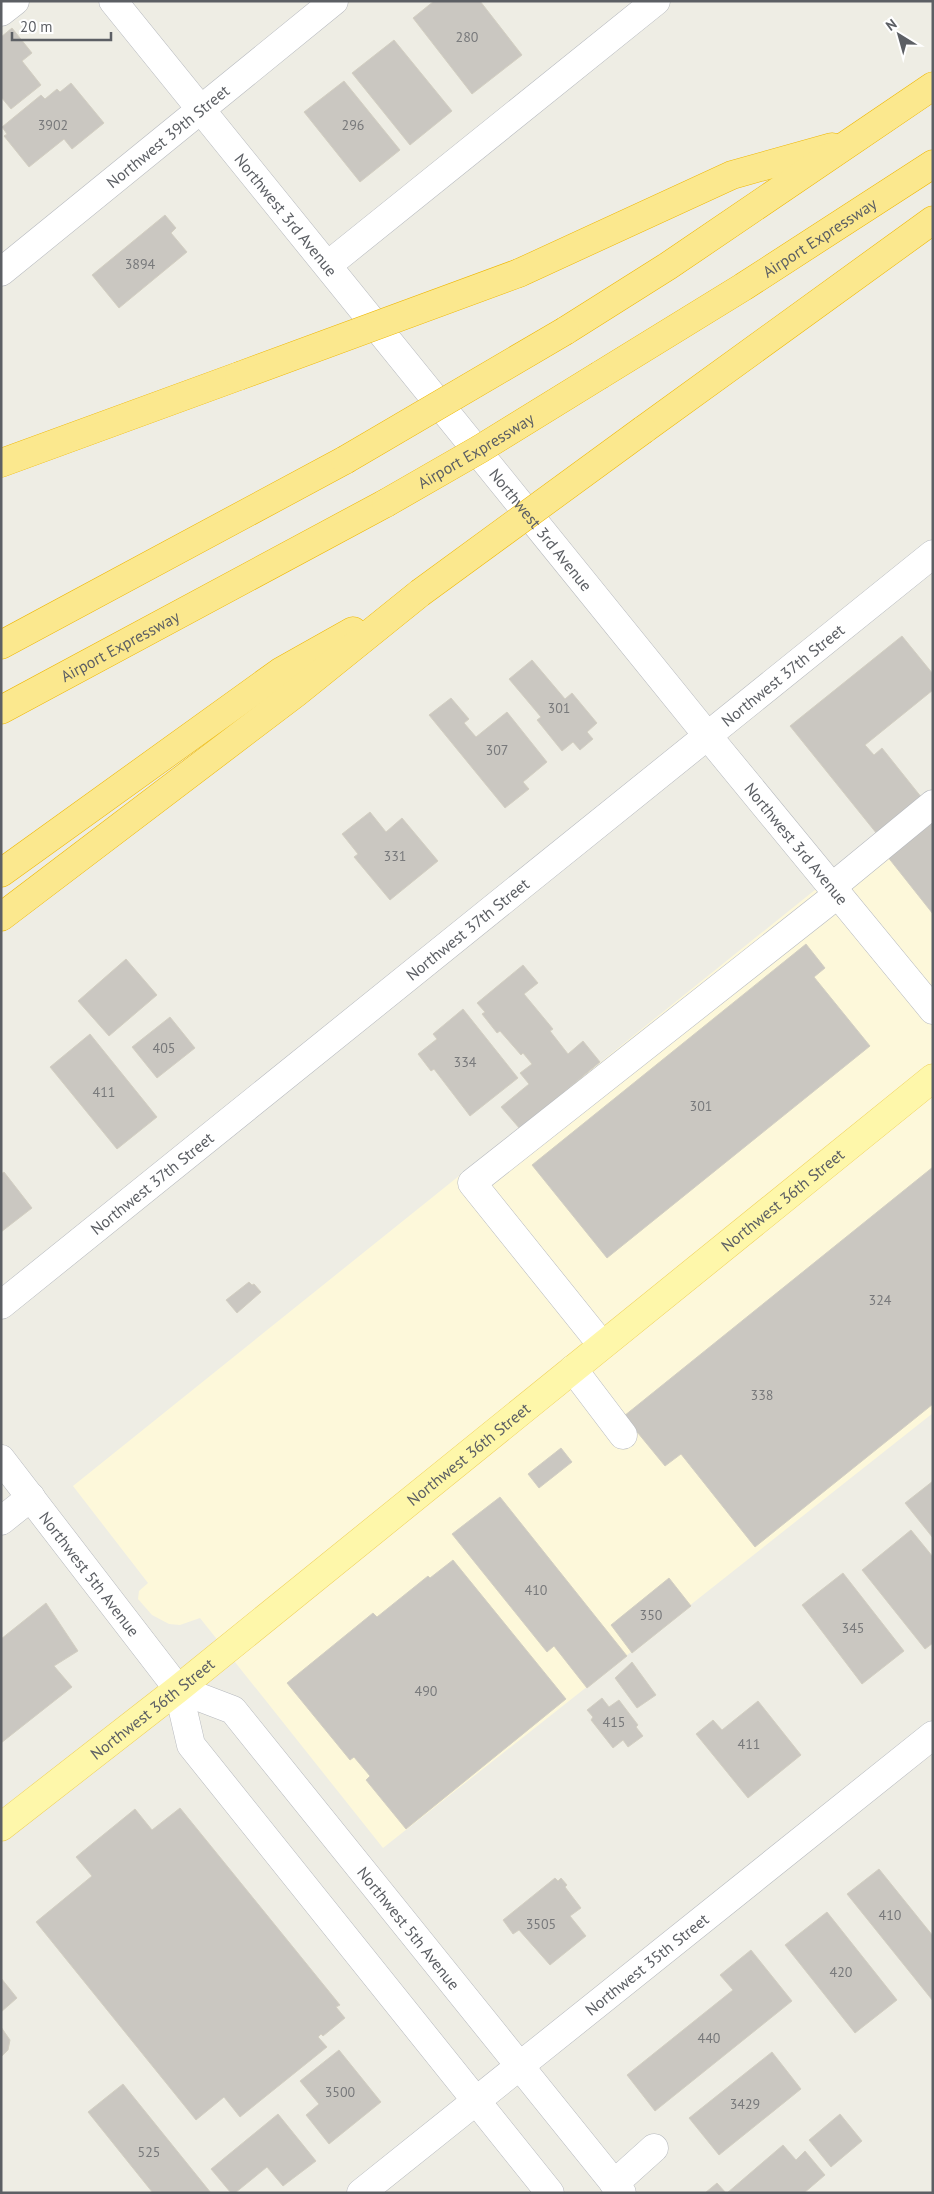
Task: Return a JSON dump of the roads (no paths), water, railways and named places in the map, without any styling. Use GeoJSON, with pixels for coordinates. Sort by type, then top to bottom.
{"type":"FeatureCollection","features":[{"type":"Feature","properties":{"kind":"highway"},"geometry":{"type":"LineString","coordinates":[[1,645],[345,460],[565,331],[668,266],[933,86]]}},
{"type":"Feature","properties":{"kind":"highway"},"geometry":{"type":"LineString","coordinates":[[1,463],[519,273],[732,175],[855,140]]}},
{"type":"Feature","properties":{"kind":"highway","name":"Airport Expressway"},"geometry":{"type":"LineString","coordinates":[[1,710],[386,503],[480,449],[743,287],[933,164]]}},
{"type":"Feature","properties":{"kind":"highway"},"geometry":{"type":"LineString","coordinates":[[1,918],[296,694],[420,593],[933,220]]}},
{"type":"Feature","properties":{"kind":"highway"},"geometry":{"type":"LineString","coordinates":[[1,873],[280,672],[420,593]]}},
{"type":"Feature","properties":{"kind":"main road","name":"Northwest 36th Street"},"geometry":{"type":"LineString","coordinates":[[1,1827],[178,1689],[933,1078]]}},
{"type":"Feature","properties":{"kind":"street"},"geometry":{"type":"LineString","coordinates":[[1,12],[15,1]]}},
{"type":"Feature","properties":{"kind":"street","name":"Northwest 3rd Avenue"},"geometry":{"type":"LineString","coordinates":[[113,1],[328,264],[707,735],[933,1010]]}},
{"type":"Feature","properties":{"kind":"street","name":"Northwest 39th Street"},"geometry":{"type":"LineString","coordinates":[[1,272],[334,1]]}},
{"type":"Feature","properties":{"kind":"street"},"geometry":{"type":"LineString","coordinates":[[328,264],[656,1]]}},
{"type":"Feature","properties":{"kind":"street","name":"Northwest 37th Street"},"geometry":{"type":"LineString","coordinates":[[1,1305],[933,554]]}},
{"type":"Feature","properties":{"kind":"street"},"geometry":{"type":"LineString","coordinates":[[602,1345],[472,1182],[835,890],[933,804]]}},
{"type":"Feature","properties":{"kind":"street"},"geometry":{"type":"LineString","coordinates":[[573,1369],[623,1435]]}},
{"type":"Feature","properties":{"kind":"street","name":"Northwest 5th Avenue"},"geometry":{"type":"LineString","coordinates":[[1,1459],[178,1689],[191,1745],[550,2193]]}},
{"type":"Feature","properties":{"kind":"street"},"geometry":{"type":"LineString","coordinates":[[1,1521],[31,1497]]}},
{"type":"Feature","properties":{"kind":"street","name":"Northwest 5th Avenue"},"geometry":{"type":"LineString","coordinates":[[178,1689],[233,1710],[618,2188]]}},
{"type":"Feature","properties":{"kind":"street","name":"Northwest 35th Street"},"geometry":{"type":"LineString","coordinates":[[361,2193],[933,1735]]}},
{"type":"Feature","properties":{"kind":"street"},"geometry":{"type":"LineString","coordinates":[[618,2188],[654,2148]]}}]}
